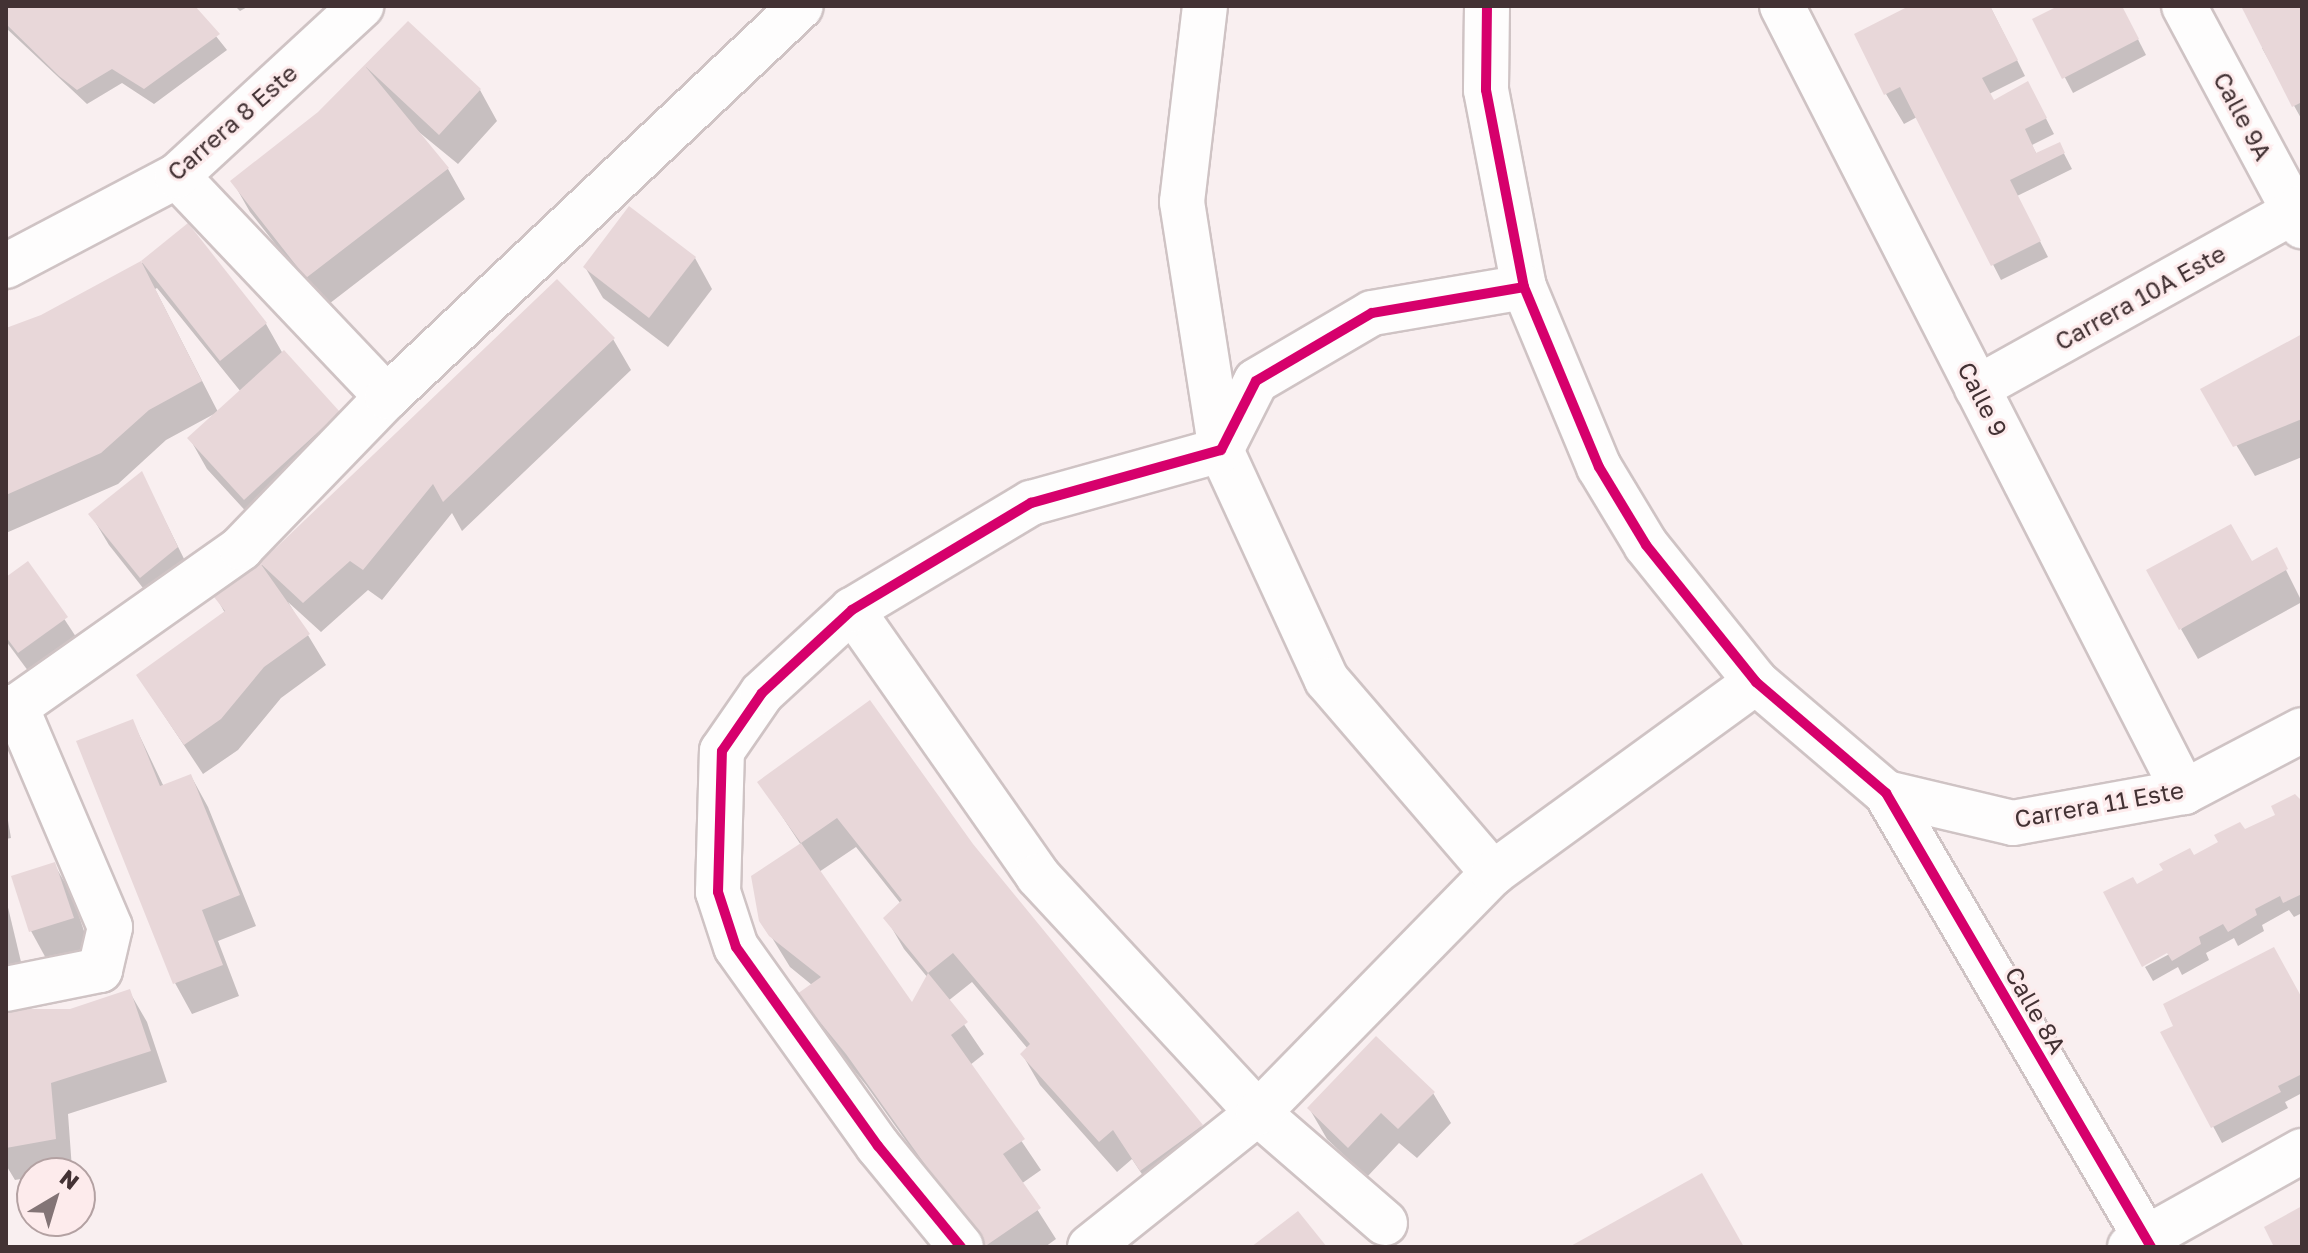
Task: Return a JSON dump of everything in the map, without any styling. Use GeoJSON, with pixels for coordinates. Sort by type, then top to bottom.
{"type":"FeatureCollection","features":[{"type":"Feature","properties":{"kind":"street","name":"Carrera 8 Este"},"geometry":{"type":"LineString","coordinates":[[6,266],[177,176],[361,6]]}},
{"type":"Feature","properties":{"kind":"street"},"geometry":{"type":"LineString","coordinates":[[6,989],[100,970],[110,927],[11,707],[241,548],[387,397],[801,6]]}},
{"type":"Feature","properties":{"kind":"street"},"geometry":{"type":"LineString","coordinates":[[1205,6],[1182,202],[1221,450],[1327,680],[1493,873]]}},
{"type":"Feature","properties":{"kind":"street"},"geometry":{"type":"LineString","coordinates":[[1487,6],[1486,90],[1524,287],[1599,467],[1646,545],[1756,682],[1886,793]]}},
{"type":"Feature","properties":{"kind":"street","name":"Calle 9"},"geometry":{"type":"LineString","coordinates":[[1782,6],[2184,792]]}},
{"type":"Feature","properties":{"kind":"street","name":"Calle 9A"},"geometry":{"type":"LineString","coordinates":[[2184,6],[2299,215]]}},
{"type":"Feature","properties":{"kind":"street"},"geometry":{"type":"LineString","coordinates":[[177,176],[387,397]]}},
{"type":"Feature","properties":{"kind":"street","name":"Carrera 10A Este"},"geometry":{"type":"LineString","coordinates":[[1977,388],[2299,215]]}},
{"type":"Feature","properties":{"kind":"street"},"geometry":{"type":"LineString","coordinates":[[961,1247],[878,1146],[736,947],[718,892],[722,751],[762,693],[852,610],[1031,503],[1221,450],[1256,381],[1372,313],[1524,287]]}},
{"type":"Feature","properties":{"kind":"street"},"geometry":{"type":"LineString","coordinates":[[852,610],[1038,876],[1258,1113],[1385,1223]]}},
{"type":"Feature","properties":{"kind":"street"},"geometry":{"type":"LineString","coordinates":[[1090,1247],[1258,1113],[1493,873],[1756,682]]}},
{"type":"Feature","properties":{"kind":"street","name":"Carrera 11 Este"},"geometry":{"type":"LineString","coordinates":[[1886,793],[2013,823],[2184,792],[2302,730]]}},
{"type":"Feature","properties":{"kind":"street","name":"Calle 8A"},"geometry":{"type":"LineString","coordinates":[[1886,793],[2142,1244]]}},
{"type":"Feature","properties":{"kind":"street"},"geometry":{"type":"LineString","coordinates":[[2142,1244],[2302,1151]]}},
{"type":"Feature","properties":{"kind":"building"},"geometry":{"type":"Polygon","coordinates":[[[6,6],[195,6],[220,34],[144,89],[112,69],[77,90],[6,24],[6,6]]]}},
{"type":"Feature","properties":{"kind":"building"},"geometry":{"type":"Polygon","coordinates":[[[1909,6],[1990,6],[2018,60],[1982,78],[1994,100],[2028,81],[2047,118],[2025,129],[2036,153],[2060,142],[2065,153],[2010,180],[2041,241],[1991,266],[1900,87],[1884,95],[1854,34],[1909,6]]]}},
{"type":"Feature","properties":{"kind":"building"},"geometry":{"type":"Polygon","coordinates":[[[2058,6],[2122,6],[2139,39],[2062,79],[2032,19],[2058,6]]]}},
{"type":"Feature","properties":{"kind":"building"},"geometry":{"type":"Polygon","coordinates":[[[2241,6],[2302,6],[2302,102],[2292,107],[2241,6]]]}},
{"type":"Feature","properties":{"kind":"building"},"geometry":{"type":"Polygon","coordinates":[[[408,21],[481,89],[439,135],[365,66],[449,168],[306,278],[230,181],[318,112],[408,21]]]}},
{"type":"Feature","properties":{"kind":"building"},"geometry":{"type":"Polygon","coordinates":[[[629,206],[696,257],[649,318],[583,267],[629,206]]]}},
{"type":"Feature","properties":{"kind":"building"},"geometry":{"type":"Polygon","coordinates":[[[188,223],[267,323],[220,361],[141,261],[188,223]]]}},
{"type":"Feature","properties":{"kind":"building"},"geometry":{"type":"Polygon","coordinates":[[[141,261],[202,381],[149,410],[101,453],[6,495],[6,328],[41,315],[141,261]]]}},
{"type":"Feature","properties":{"kind":"building"},"geometry":{"type":"Polygon","coordinates":[[[557,279],[615,338],[443,502],[433,484],[363,570],[350,561],[303,603],[260,563],[557,279]]]}},
{"type":"Feature","properties":{"kind":"building"},"geometry":{"type":"Polygon","coordinates":[[[2302,334],[2302,419],[2233,447],[2200,389],[2302,334]]]}},
{"type":"Feature","properties":{"kind":"building"},"geometry":{"type":"Polygon","coordinates":[[[284,350],[340,412],[244,500],[187,438],[284,350]]]}},
{"type":"Feature","properties":{"kind":"building"},"geometry":{"type":"Polygon","coordinates":[[[142,471],[178,547],[140,578],[88,514],[142,471]]]}},
{"type":"Feature","properties":{"kind":"building"},"geometry":{"type":"Polygon","coordinates":[[[2231,524],[2252,561],[2277,547],[2288,569],[2179,630],[2146,570],[2231,524]]]}},
{"type":"Feature","properties":{"kind":"building"},"geometry":{"type":"Polygon","coordinates":[[[28,561],[68,617],[18,653],[6,637],[6,577],[28,561]]]}},
{"type":"Feature","properties":{"kind":"building"},"geometry":{"type":"Polygon","coordinates":[[[260,563],[310,634],[264,667],[221,719],[184,745],[136,675],[225,611],[214,597],[260,563]]]}},
{"type":"Feature","properties":{"kind":"building"},"geometry":{"type":"Polygon","coordinates":[[[870,700],[973,844],[1203,1125],[1140,1171],[1113,1130],[1099,1142],[1020,1054],[1030,1044],[953,953],[928,973],[883,918],[902,900],[837,818],[801,843],[757,782],[870,700]]]}},
{"type":"Feature","properties":{"kind":"building"},"geometry":{"type":"Polygon","coordinates":[[[133,719],[160,786],[191,774],[240,895],[202,910],[223,965],[173,984],[76,741],[133,719]]]}},
{"type":"Feature","properties":{"kind":"building"},"geometry":{"type":"Polygon","coordinates":[[[2295,794],[2302,801],[2302,894],[2283,903],[2280,896],[2255,909],[2257,915],[2228,932],[2223,924],[2199,937],[2201,944],[2172,961],[2167,953],[2142,967],[2103,892],[2133,877],[2137,884],[2163,870],[2159,864],[2190,848],[2194,855],[2218,842],[2214,835],[2240,822],[2245,829],[2275,815],[2271,806],[2295,794]]]}},
{"type":"Feature","properties":{"kind":"building"},"geometry":{"type":"Polygon","coordinates":[[[801,843],[912,1002],[928,973],[968,1022],[951,1035],[1025,1139],[1003,1154],[1041,1208],[984,1247],[846,1054],[797,994],[821,977],[769,936],[759,921],[751,876],[801,843]]]}},
{"type":"Feature","properties":{"kind":"building"},"geometry":{"type":"Polygon","coordinates":[[[55,862],[74,918],[29,932],[11,876],[55,862]]]}},
{"type":"Feature","properties":{"kind":"building"},"geometry":{"type":"Polygon","coordinates":[[[2274,947],[2302,998],[2302,1074],[2278,1086],[2281,1092],[2211,1128],[2160,1032],[2173,1026],[2163,1004],[2274,947]]]}},
{"type":"Feature","properties":{"kind":"building"},"geometry":{"type":"Polygon","coordinates":[[[130,989],[151,1051],[51,1083],[56,1139],[6,1148],[6,1013],[29,1009],[70,1009],[130,989]]]}},
{"type":"Feature","properties":{"kind":"building"},"geometry":{"type":"Polygon","coordinates":[[[1376,1036],[1435,1092],[1398,1129],[1381,1113],[1348,1148],[1307,1108],[1376,1036]]]}},
{"type":"Feature","properties":{"kind":"building"},"geometry":{"type":"Polygon","coordinates":[[[1702,1173],[1744,1247],[1569,1247],[1702,1173]]]}},
{"type":"Feature","properties":{"kind":"building"},"geometry":{"type":"Polygon","coordinates":[[[2302,1206],[2302,1247],[2274,1247],[2264,1227],[2302,1206]]]}},
{"type":"Feature","properties":{"kind":"building"},"geometry":{"type":"Polygon","coordinates":[[[1298,1211],[1327,1247],[1251,1247],[1298,1211]]]}},
{"type":"Feature","properties":{"kind":"cycle path"},"geometry":{"type":"LineString","coordinates":[[1487,6],[1486,90],[1524,287],[1599,467],[1646,545],[1756,682],[1886,793],[2151,1247]]}},
{"type":"Feature","properties":{"kind":"cycle path"},"geometry":{"type":"LineString","coordinates":[[961,1247],[878,1146],[736,947],[718,892],[722,751],[762,693],[852,610],[1031,503],[1221,450],[1256,381],[1372,313],[1524,287]]}}]}
